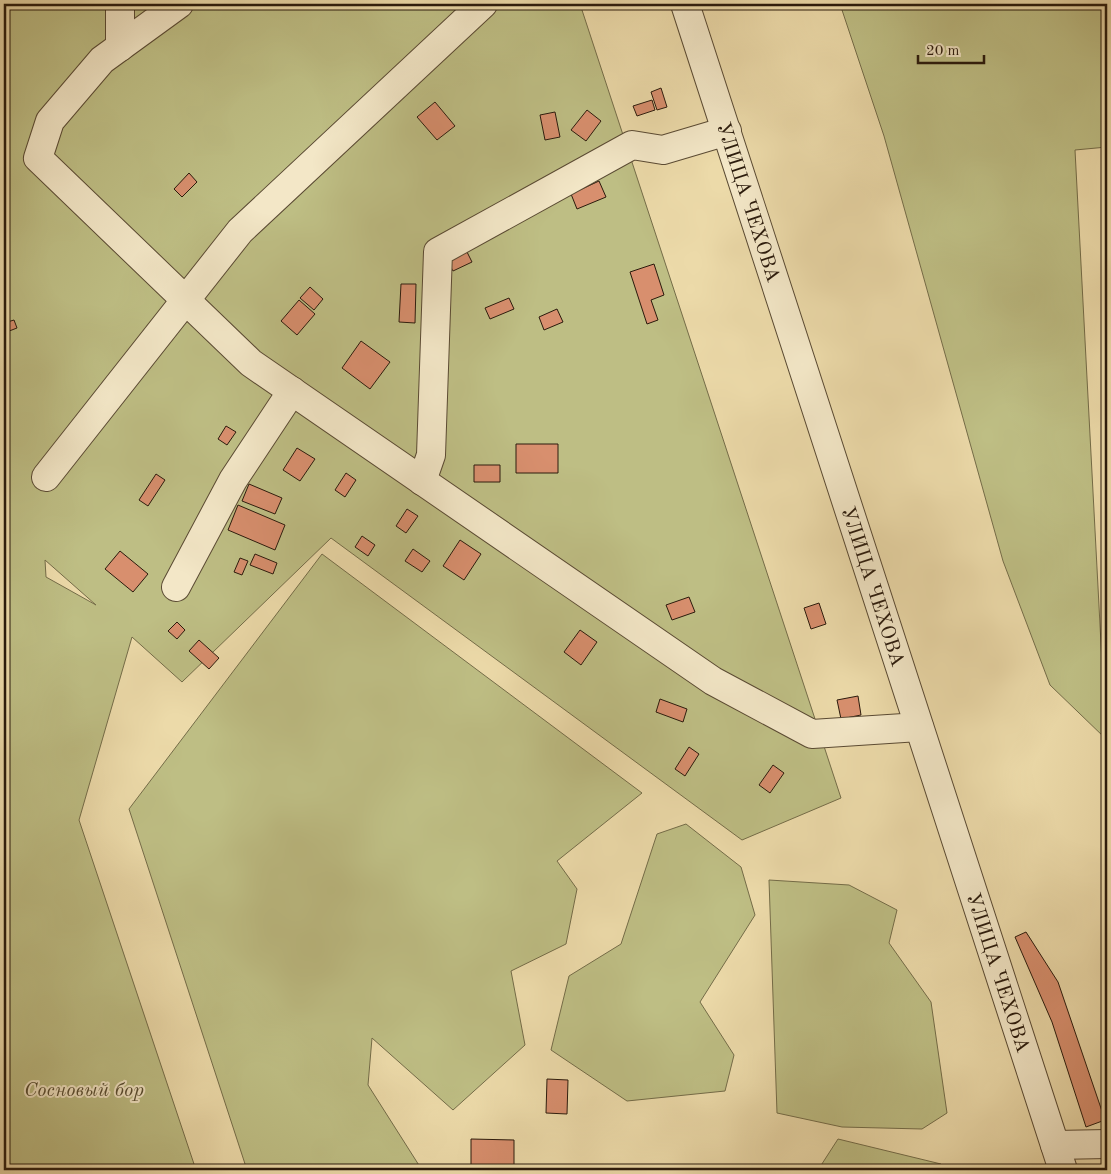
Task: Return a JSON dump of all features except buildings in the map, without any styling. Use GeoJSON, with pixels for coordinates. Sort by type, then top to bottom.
{"type":"FeatureCollection","features":[{"type":"Feature","properties":{"kind":"street"},"geometry":{"type":"LineString","coordinates":[[120,4],[120,47]]}},
{"type":"Feature","properties":{"kind":"street"},"geometry":{"type":"LineString","coordinates":[[179,4],[102,60],[50,121],[38,158],[251,363],[713,681],[812,734],[920,727]]}},
{"type":"Feature","properties":{"kind":"street"},"geometry":{"type":"LineString","coordinates":[[46,477],[187,302],[240,231],[483,4]]}},
{"type":"Feature","properties":{"kind":"street","name":"УЛИЦА ЧЕХОВА"},"geometry":{"type":"LineString","coordinates":[[685,4],[1059,1158]]}},
{"type":"Feature","properties":{"kind":"street"},"geometry":{"type":"LineString","coordinates":[[422,481],[431,455],[438,252],[632,144],[663,150],[727,131]]}},
{"type":"Feature","properties":{"kind":"street"},"geometry":{"type":"LineString","coordinates":[[176,587],[233,480],[292,391]]}},
{"type":"Feature","properties":{"kind":"street"},"geometry":{"type":"LineString","coordinates":[[1059,1158],[1107,1144]]}},
{"type":"Feature","properties":{"kind":"green space","name":"Сосновый бор"},"geometry":{"type":"Polygon","coordinates":[[[4,4],[580,4],[841,798],[742,840],[331,538],[182,682],[132,637],[79,820],[196,1170],[4,1170],[4,4]],[[45,560],[46,577],[96,605],[45,560]]]}},
{"type":"Feature","properties":{"kind":"green space"},"geometry":{"type":"Polygon","coordinates":[[[840,4],[1107,4],[1107,147],[1075,150],[1106,739],[1050,685],[1003,561],[884,136],[840,4]]]}},
{"type":"Feature","properties":{"kind":"green space"},"geometry":{"type":"Polygon","coordinates":[[[322,554],[642,793],[557,861],[577,889],[566,944],[511,971],[525,1045],[453,1110],[372,1038],[368,1085],[422,1170],[247,1170],[129,809],[322,554]]]}},
{"type":"Feature","properties":{"kind":"green space"},"geometry":{"type":"Polygon","coordinates":[[[686,824],[741,867],[755,915],[700,1002],[734,1055],[725,1091],[627,1101],[551,1050],[569,976],[621,944],[657,834],[686,824]]]}},
{"type":"Feature","properties":{"kind":"green space"},"geometry":{"type":"Polygon","coordinates":[[[769,880],[849,885],[897,910],[889,943],[931,1002],[947,1113],[922,1129],[842,1127],[777,1113],[769,880]]]}},
{"type":"Feature","properties":{"kind":"green space"},"geometry":{"type":"Polygon","coordinates":[[[838,1139],[941,1164],[941,1170],[818,1170],[838,1139]]]}}]}
